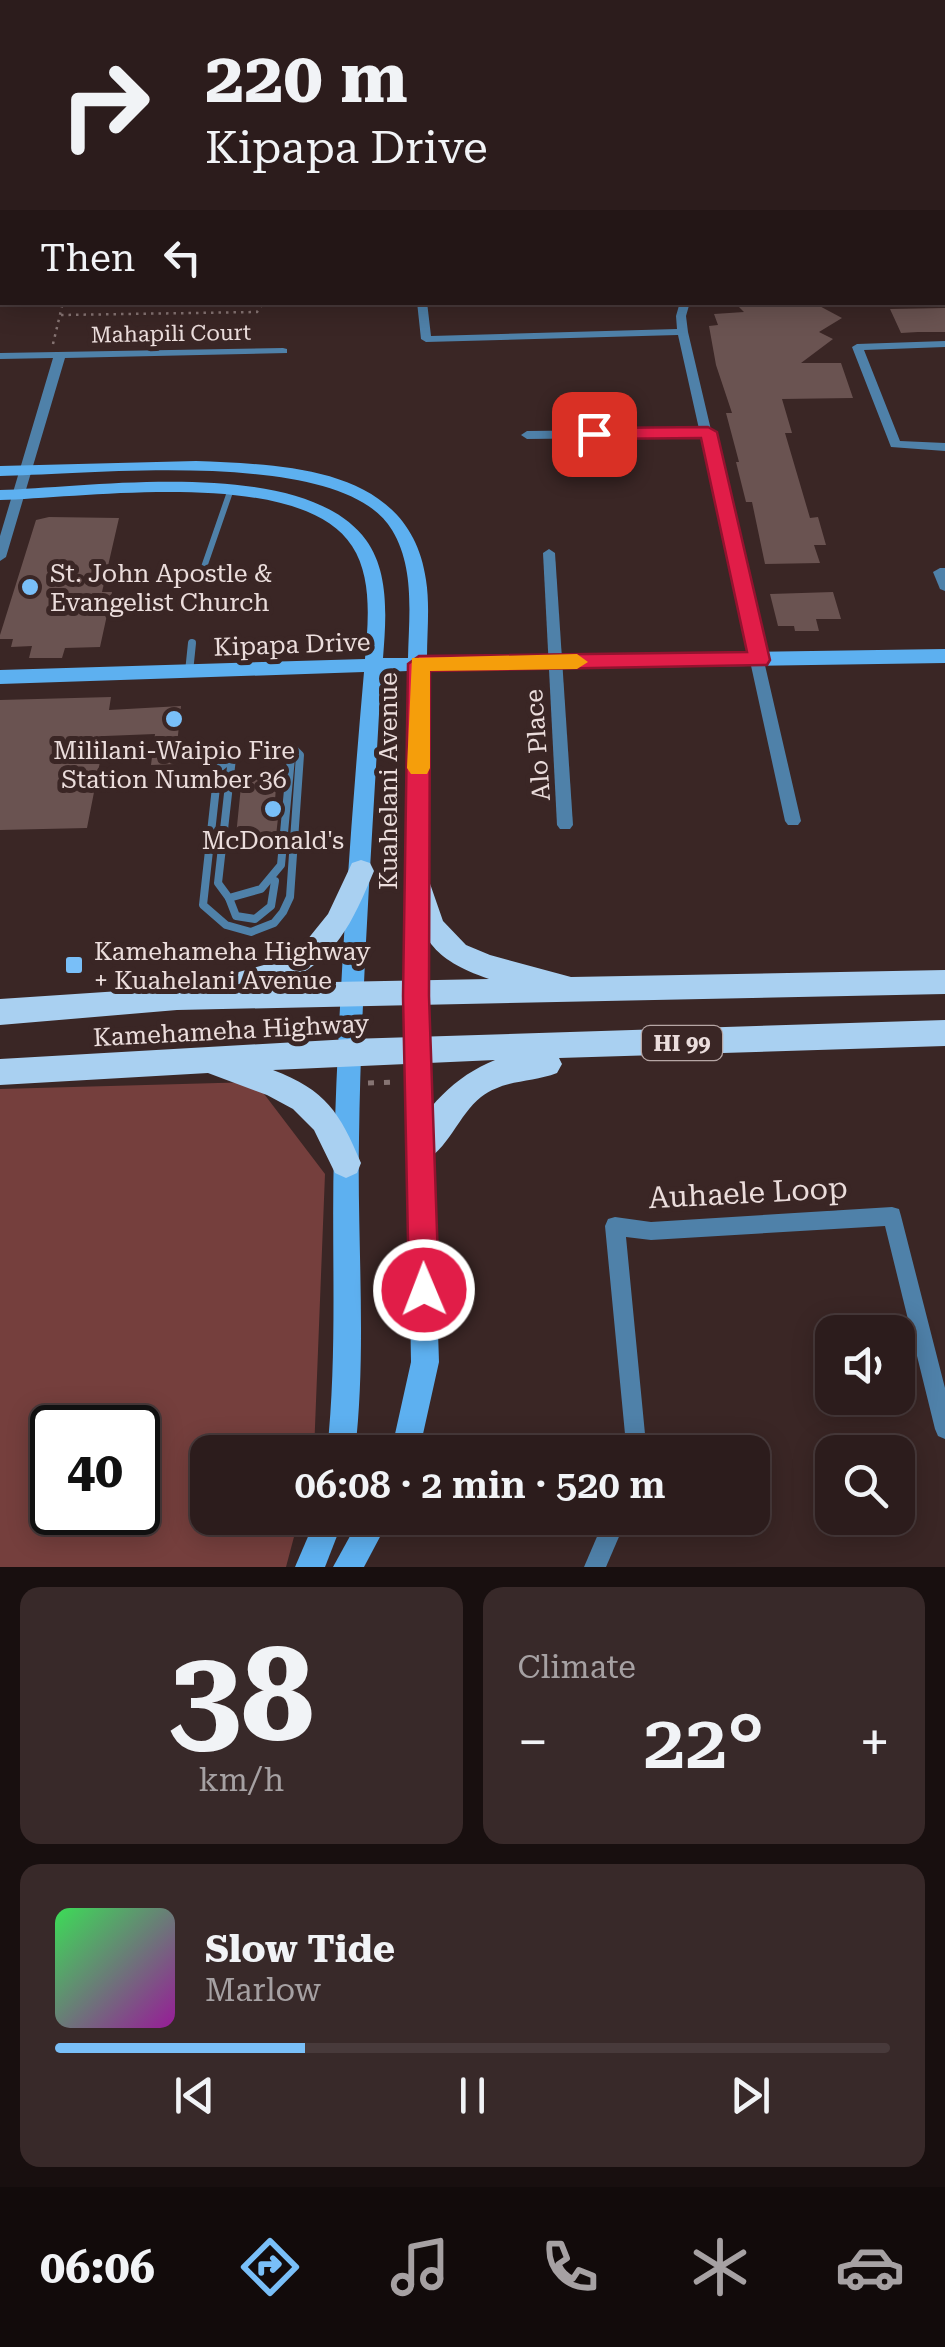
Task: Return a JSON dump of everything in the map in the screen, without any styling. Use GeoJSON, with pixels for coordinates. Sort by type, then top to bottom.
{"type":"FeatureCollection","features":[{"type":"Feature","properties":{"kind":"main road"},"geometry":{"type":"LineString","coordinates":[[176,998],[293,969],[319,950],[337,929],[361,871]]}},
{"type":"Feature","properties":{"kind":"main road"},"geometry":{"type":"LineString","coordinates":[[418,883],[433,930],[449,947],[494,969],[525,973],[579,990]]}},
{"type":"Feature","properties":{"kind":"main road","name":"Kamehameha Highway"},"geometry":{"type":"LineString","coordinates":[[0,1012],[176,998],[945,982]]}},
{"type":"Feature","properties":{"kind":"main road","name":"Kamehameha Highway"},"geometry":{"type":"LineString","coordinates":[[0,1072],[350,1052],[945,1033]]}},
{"type":"Feature","properties":{"kind":"main road"},"geometry":{"type":"LineString","coordinates":[[422,1147],[457,1098],[479,1079],[514,1066],[669,1059],[740,1040]]}},
{"type":"Feature","properties":{"kind":"main road"},"geometry":{"type":"LineString","coordinates":[[201,1062],[252,1075],[300,1097],[324,1120],[346,1163]]}},
{"type":"Feature","properties":{"kind":"street"},"geometry":{"type":"LineString","coordinates":[[422,305],[426,339],[684,332]]}},
{"type":"Feature","properties":{"kind":"street"},"geometry":{"type":"LineString","coordinates":[[684,305],[681,316],[684,332],[793,821]]}},
{"type":"Feature","properties":{"kind":"street"},"geometry":{"type":"LineString","coordinates":[[945,344],[857,347],[895,444],[945,447]]}},
{"type":"Feature","properties":{"kind":"street","name":"Mahapili Court"},"geometry":{"type":"LineString","coordinates":[[0,356],[56,352],[283,351]]}},
{"type":"Feature","properties":{"kind":"street","name":"Mahapili Court"},"geometry":{"type":"LineString","coordinates":[[0,557],[56,352]]}},
{"type":"Feature","properties":{"kind":"street"},"geometry":{"type":"LineString","coordinates":[[527,434],[708,432]]}},
{"type":"Feature","properties":{"kind":"street","name":"Kuahelani Avenue"},"geometry":{"type":"LineString","coordinates":[[0,471],[278,469],[377,503],[410,542],[418,582],[416,996],[426,1362],[409,1435]]}},
{"type":"Feature","properties":{"kind":"street","name":"Kuahelani Avenue"},"geometry":{"type":"LineString","coordinates":[[0,495],[231,489],[316,506],[350,532],[364,552],[374,581],[373,668],[352,995],[346,1163],[347,1406],[343,1435]]}},
{"type":"Feature","properties":{"kind":"street","name":"Alo Place"},"geometry":{"type":"LineString","coordinates":[[549,553],[566,826]]}},
{"type":"Feature","properties":{"kind":"street"},"geometry":{"type":"LineString","coordinates":[[945,572],[940,572],[945,586]]}},
{"type":"Feature","properties":{"kind":"street","name":"Kipapa Drive"},"geometry":{"type":"LineString","coordinates":[[0,677],[419,664],[945,656]]}},
{"type":"Feature","properties":{"kind":"street","name":"Auhaele Loop"},"geometry":{"type":"LineString","coordinates":[[636,1435],[615,1226],[651,1231],[892,1216],[945,1429]]}},
{"type":"Feature","properties":{"kind":"street"},"geometry":{"type":"LineString","coordinates":[[310,1567],[323,1535]]}},
{"type":"Feature","properties":{"kind":"street"},"geometry":{"type":"LineString","coordinates":[[348,1567],[366,1535]]}},
{"type":"Feature","properties":{"kind":"street"},"geometry":{"type":"LineString","coordinates":[[595,1567],[609,1535]]}},
{"type":"Feature","properties":{"kind":"lane"},"geometry":{"type":"LineString","coordinates":[[203,570],[231,489]]}},
{"type":"Feature","properties":{"kind":"lane"},"geometry":{"type":"LineString","coordinates":[[188,672],[192,642]]}},
{"type":"Feature","properties":{"kind":"lane"},"geometry":{"type":"LineString","coordinates":[[292,747],[300,755],[290,897],[285,912],[263,929],[249,932],[223,926],[204,905],[218,769],[232,758],[218,883],[228,898],[236,916],[255,919],[271,906],[281,865],[292,747]]}},
{"type":"Feature","properties":{"kind":"lane"},"geometry":{"type":"LineString","coordinates":[[228,898],[261,891],[276,878]]}},
{"type":"Feature","properties":{"kind":"path"},"geometry":{"type":"LineString","coordinates":[[56,352],[63,305]]}},
{"type":"Feature","properties":{"kind":"path"},"geometry":{"type":"LineString","coordinates":[[61,315],[257,312],[262,305]]}},
{"type":"Feature","properties":{"kind":"path"},"geometry":{"type":"LineString","coordinates":[[368,1082],[398,1082]]}},
{"type":"Feature","properties":{"kind":"shaded area"},"geometry":{"type":"Polygon","coordinates":[[[255,1082],[325,1174],[315,1435],[190,1435],[190,1535],[294,1535],[286,1567],[0,1567],[0,1089],[255,1082]]]}},
{"type":"Feature","properties":{"kind":"building"},"geometry":{"type":"Polygon","coordinates":[[[737,305],[818,305],[842,318],[819,332],[833,339],[801,363],[841,363],[853,398],[782,399],[792,433],[785,433],[810,518],[818,517],[826,545],[814,545],[820,563],[765,564],[752,502],[746,502],[726,413],[732,413],[716,365],[709,326],[718,325],[714,314],[744,312],[737,305]]]}},
{"type":"Feature","properties":{"kind":"building"},"geometry":{"type":"Polygon","coordinates":[[[945,308],[945,332],[901,333],[890,309],[945,308]]]}},
{"type":"Feature","properties":{"kind":"building","name":"St. John Apostle & Evangelist Church"},"geometry":{"type":"Polygon","coordinates":[[[119,518],[102,592],[112,592],[100,647],[65,648],[62,658],[29,658],[32,646],[11,647],[13,639],[0,639],[0,635],[36,520],[119,518]]]}},
{"type":"Feature","properties":{"kind":"building"},"geometry":{"type":"Polygon","coordinates":[[[833,592],[841,619],[816,619],[819,631],[778,626],[770,594],[833,592]]]}},
{"type":"Feature","properties":{"kind":"building"},"geometry":{"type":"Polygon","coordinates":[[[111,697],[109,710],[181,706],[175,764],[151,765],[155,734],[105,736],[87,828],[0,830],[0,700],[111,697]]]}},
{"type":"Feature","properties":{"kind":"building"},"geometry":{"type":"Polygon","coordinates":[[[277,775],[275,800],[280,800],[275,845],[235,846],[242,776],[277,775]]]}},
{"type":"Feature","properties":{"kind":"slow traffic"},"geometry":{"type":"LineString","coordinates":[[419,768],[419,664],[577,662]]}},
{"type":"Feature","properties":{"kind":"place","name":"St. John Apostle & Evangelist Church"},"geometry":{"type":"Point","coordinates":[30,587]}},
{"type":"Feature","properties":{"kind":"place","name":"Mililani-Waipio Fire Station Number 36"},"geometry":{"type":"Point","coordinates":[174,719]}},
{"type":"Feature","properties":{"kind":"place","name":"McDonald's"},"geometry":{"type":"Point","coordinates":[273,809]}},
{"type":"Feature","properties":{"kind":"place","name":"Kamehameha Highway + Kuahelani Avenue"},"geometry":{"type":"Point","coordinates":[74,965]}},
{"type":"Feature","properties":{"kind":"route"},"geometry":{"type":"LineString","coordinates":[[424,1290],[416,996],[419,664],[759,660],[708,432],[594,434]]}}]}
